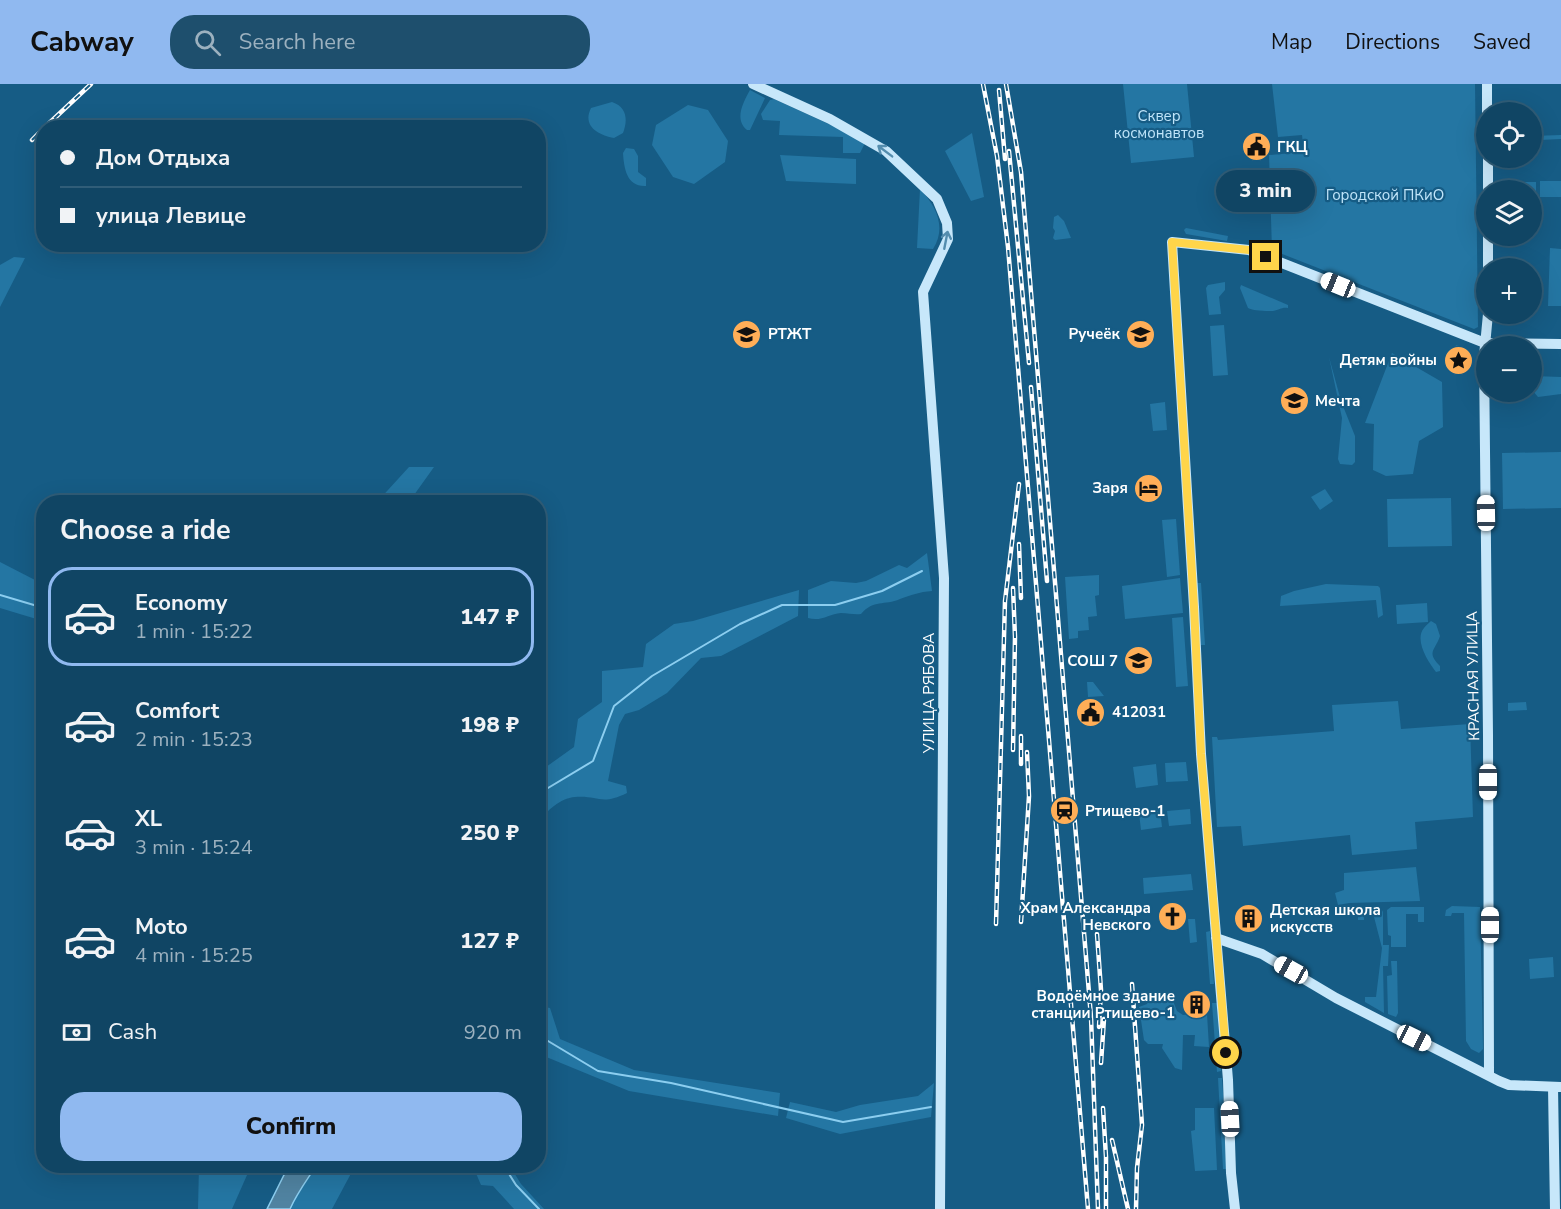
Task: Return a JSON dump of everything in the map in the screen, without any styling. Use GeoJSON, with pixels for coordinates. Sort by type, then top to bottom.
{"type":"FeatureCollection","features":[{"type":"Feature","properties":{"kind":"street","name":"УЛИЦА РЯБОВА"},"geometry":{"type":"LineString","coordinates":[[753,84],[830,119],[886,151],[929,189],[944,210],[948,222],[948,239],[923,292],[944,578],[940,1209]]}},
{"type":"Feature","properties":{"kind":"street"},"geometry":{"type":"LineString","coordinates":[[1487,84],[1487,102]]}},
{"type":"Feature","properties":{"kind":"street"},"geometry":{"type":"LineString","coordinates":[[1235,1209],[1231,1173],[1228,1080],[1201,754],[1172,242],[1249,250],[1476,339]]}},
{"type":"Feature","properties":{"kind":"street"},"geometry":{"type":"LineString","coordinates":[[1542,344],[1561,344]]}},
{"type":"Feature","properties":{"kind":"street","name":"КРАСНАЯ УЛИЦА"},"geometry":{"type":"LineString","coordinates":[[1485,402],[1489,1075]]}},
{"type":"Feature","properties":{"kind":"street"},"geometry":{"type":"LineString","coordinates":[[1216,938],[1262,954],[1336,998],[1509,1085],[1557,1087],[1555,1209]]}},
{"type":"Feature","properties":{"kind":"green space","name":"Сквер космонавтов"},"geometry":{"type":"Polygon","coordinates":[[[1123,84],[1187,84],[1194,157],[1131,163],[1123,84]]]}},
{"type":"Feature","properties":{"kind":"green space","name":"Городской ПКиО"},"geometry":{"type":"Polygon","coordinates":[[[1272,84],[1475,84],[1476,324],[1478,327],[1474,329],[1272,250],[1269,155],[1304,152],[1302,135],[1278,137],[1272,84]]]}},
{"type":"Feature","properties":{"kind":"green space"},"geometry":{"type":"Polygon","coordinates":[[[750,90],[765,98],[750,130],[747,130],[740,116],[750,90]]]}},
{"type":"Feature","properties":{"kind":"green space"},"geometry":{"type":"Polygon","coordinates":[[[774,99],[866,141],[860,153],[843,153],[843,137],[779,135],[780,121],[763,120],[761,114],[770,100],[774,99]]]}},
{"type":"Feature","properties":{"kind":"green space"},"geometry":{"type":"Polygon","coordinates":[[[612,102],[621,107],[626,119],[623,133],[614,138],[597,132],[590,125],[589,120],[591,108],[612,102]]]}},
{"type":"Feature","properties":{"kind":"green space"},"geometry":{"type":"Polygon","coordinates":[[[688,105],[708,110],[728,141],[725,162],[694,184],[673,177],[652,145],[656,125],[688,105]]]}},
{"type":"Feature","properties":{"kind":"green space"},"geometry":{"type":"Polygon","coordinates":[[[972,133],[984,197],[971,201],[945,151],[972,133]]]}},
{"type":"Feature","properties":{"kind":"green space"},"geometry":{"type":"Polygon","coordinates":[[[1561,135],[1561,139],[1542,140],[1542,136],[1561,135]]]}},
{"type":"Feature","properties":{"kind":"green space"},"geometry":{"type":"Polygon","coordinates":[[[626,148],[634,149],[638,156],[638,172],[646,178],[646,186],[635,184],[628,176],[623,153],[626,148]]]}},
{"type":"Feature","properties":{"kind":"green space"},"geometry":{"type":"Polygon","coordinates":[[[780,155],[856,159],[856,184],[786,181],[780,155]]]}},
{"type":"Feature","properties":{"kind":"green space"},"geometry":{"type":"Polygon","coordinates":[[[1542,181],[1561,181],[1561,197],[1542,197],[1542,181]]]}},
{"type":"Feature","properties":{"kind":"green space"},"geometry":{"type":"Polygon","coordinates":[[[920,189],[931,202],[938,217],[939,233],[933,249],[917,248],[920,189]]]}},
{"type":"Feature","properties":{"kind":"green space"},"geometry":{"type":"Polygon","coordinates":[[[1058,215],[1064,221],[1071,238],[1055,240],[1053,238],[1054,217],[1058,215]]]}},
{"type":"Feature","properties":{"kind":"green space"},"geometry":{"type":"Polygon","coordinates":[[[1186,228],[1228,236],[1227,241],[1186,234],[1184,230],[1186,228]]]}},
{"type":"Feature","properties":{"kind":"green space"},"geometry":{"type":"Polygon","coordinates":[[[1550,248],[1561,249],[1561,306],[1548,306],[1550,248]]]}},
{"type":"Feature","properties":{"kind":"green space"},"geometry":{"type":"Polygon","coordinates":[[[14,257],[25,258],[0,307],[0,265],[14,257]]]}},
{"type":"Feature","properties":{"kind":"green space"},"geometry":{"type":"Polygon","coordinates":[[[1225,282],[1225,290],[1219,297],[1221,314],[1209,315],[1206,288],[1208,285],[1225,282]]]}},
{"type":"Feature","properties":{"kind":"green space"},"geometry":{"type":"Polygon","coordinates":[[[1241,285],[1288,305],[1288,308],[1273,311],[1248,308],[1240,288],[1241,285]]]}},
{"type":"Feature","properties":{"kind":"green space"},"geometry":{"type":"Polygon","coordinates":[[[1224,325],[1228,375],[1213,376],[1210,326],[1224,325]]]}},
{"type":"Feature","properties":{"kind":"green space"},"geometry":{"type":"Polygon","coordinates":[[[1456,345],[1466,348],[1466,372],[1454,372],[1447,369],[1456,345]]]}},
{"type":"Feature","properties":{"kind":"green space"},"geometry":{"type":"Polygon","coordinates":[[[1392,353],[1442,382],[1443,427],[1419,441],[1413,474],[1386,476],[1373,470],[1374,424],[1365,423],[1392,353]]]}},
{"type":"Feature","properties":{"kind":"green space"},"geometry":{"type":"Polygon","coordinates":[[[1329,357],[1341,401],[1355,436],[1355,462],[1352,465],[1340,464],[1338,459],[1342,418],[1329,357]]]}},
{"type":"Feature","properties":{"kind":"green space"},"geometry":{"type":"Polygon","coordinates":[[[1542,376],[1561,377],[1561,394],[1542,396],[1542,376]]]}},
{"type":"Feature","properties":{"kind":"green space"},"geometry":{"type":"Polygon","coordinates":[[[1165,402],[1167,430],[1153,431],[1150,404],[1165,402]]]}},
{"type":"Feature","properties":{"kind":"green space"},"geometry":{"type":"Polygon","coordinates":[[[1561,452],[1561,508],[1503,509],[1502,453],[1561,452]]]}},
{"type":"Feature","properties":{"kind":"green space"},"geometry":{"type":"Polygon","coordinates":[[[409,467],[434,467],[414,495],[383,495],[409,467]]]}},
{"type":"Feature","properties":{"kind":"green space"},"geometry":{"type":"Polygon","coordinates":[[[1325,489],[1333,501],[1320,510],[1311,497],[1325,489]]]}},
{"type":"Feature","properties":{"kind":"green space"},"geometry":{"type":"Polygon","coordinates":[[[1451,498],[1452,546],[1388,547],[1387,499],[1451,498]]]}},
{"type":"Feature","properties":{"kind":"green space"},"geometry":{"type":"Polygon","coordinates":[[[1176,519],[1180,575],[1167,577],[1162,520],[1176,519]]]}},
{"type":"Feature","properties":{"kind":"green space"},"geometry":{"type":"Polygon","coordinates":[[[927,553],[932,591],[870,606],[861,614],[841,613],[821,618],[808,618],[808,590],[831,581],[856,583],[866,581],[899,565],[907,568],[927,553]]]}},
{"type":"Feature","properties":{"kind":"green space"},"geometry":{"type":"Polygon","coordinates":[[[0,562],[36,580],[36,619],[0,608],[0,562]]]}},
{"type":"Feature","properties":{"kind":"green space"},"geometry":{"type":"Polygon","coordinates":[[[1099,575],[1099,595],[1095,596],[1097,616],[1088,617],[1089,630],[1078,631],[1078,638],[1069,639],[1065,577],[1099,575]]]}},
{"type":"Feature","properties":{"kind":"green space"},"geometry":{"type":"Polygon","coordinates":[[[1180,578],[1183,613],[1125,619],[1122,586],[1180,578]]]}},
{"type":"Feature","properties":{"kind":"green space"},"geometry":{"type":"Polygon","coordinates":[[[1197,583],[1201,583],[1205,645],[1201,645],[1197,583]]]}},
{"type":"Feature","properties":{"kind":"green space"},"geometry":{"type":"Polygon","coordinates":[[[1326,584],[1378,586],[1383,615],[1378,618],[1376,600],[1280,606],[1281,596],[1326,584]]]}},
{"type":"Feature","properties":{"kind":"green space"},"geometry":{"type":"Polygon","coordinates":[[[799,590],[798,616],[721,656],[701,658],[667,693],[639,710],[625,714],[619,725],[608,781],[626,786],[627,793],[611,799],[569,798],[546,813],[546,767],[574,747],[578,719],[602,702],[602,671],[643,667],[646,644],[674,624],[693,621],[799,590]]]}},
{"type":"Feature","properties":{"kind":"green space"},"geometry":{"type":"Polygon","coordinates":[[[1427,603],[1428,622],[1397,624],[1396,605],[1427,603]]]}},
{"type":"Feature","properties":{"kind":"green space"},"geometry":{"type":"Polygon","coordinates":[[[1183,617],[1188,686],[1176,687],[1172,618],[1183,617]]]}},
{"type":"Feature","properties":{"kind":"green space"},"geometry":{"type":"Polygon","coordinates":[[[1431,621],[1436,624],[1440,636],[1433,651],[1433,658],[1440,666],[1440,671],[1436,672],[1421,645],[1421,633],[1431,621]]]}},
{"type":"Feature","properties":{"kind":"green space"},"geometry":{"type":"Polygon","coordinates":[[[1087,682],[1093,682],[1104,696],[1088,697],[1087,682]]]}},
{"type":"Feature","properties":{"kind":"green space"},"geometry":{"type":"Polygon","coordinates":[[[1398,701],[1401,729],[1470,724],[1473,817],[1415,822],[1417,849],[1352,855],[1350,835],[1243,846],[1241,826],[1217,827],[1212,737],[1217,737],[1218,740],[1334,731],[1332,705],[1398,701]]]}},
{"type":"Feature","properties":{"kind":"green space"},"geometry":{"type":"Polygon","coordinates":[[[1526,702],[1527,710],[1508,711],[1508,703],[1526,702]]]}},
{"type":"Feature","properties":{"kind":"green space"},"geometry":{"type":"Polygon","coordinates":[[[1186,762],[1188,781],[1166,782],[1165,763],[1186,762]]]}},
{"type":"Feature","properties":{"kind":"green space"},"geometry":{"type":"Polygon","coordinates":[[[1156,764],[1158,785],[1136,788],[1133,767],[1156,764]]]}},
{"type":"Feature","properties":{"kind":"green space"},"geometry":{"type":"Polygon","coordinates":[[[1190,809],[1191,824],[1169,826],[1167,811],[1190,809]]]}},
{"type":"Feature","properties":{"kind":"green space"},"geometry":{"type":"Polygon","coordinates":[[[1160,810],[1162,827],[1141,830],[1139,813],[1160,810]]]}},
{"type":"Feature","properties":{"kind":"green space"},"geometry":{"type":"Polygon","coordinates":[[[1416,867],[1420,901],[1338,905],[1335,893],[1344,890],[1344,873],[1416,867]]]}},
{"type":"Feature","properties":{"kind":"green space"},"geometry":{"type":"Polygon","coordinates":[[[1191,874],[1193,890],[1144,894],[1143,878],[1191,874]]]}},
{"type":"Feature","properties":{"kind":"green space"},"geometry":{"type":"Polygon","coordinates":[[[1380,906],[1383,912],[1383,945],[1389,945],[1388,966],[1383,966],[1384,1013],[1365,1002],[1365,997],[1376,997],[1382,948],[1373,913],[1364,913],[1364,920],[1358,920],[1358,910],[1361,907],[1380,906]]]}},
{"type":"Feature","properties":{"kind":"green space"},"geometry":{"type":"Polygon","coordinates":[[[1452,906],[1480,907],[1483,1049],[1479,1053],[1471,1049],[1466,1041],[1464,913],[1452,913],[1451,916],[1445,916],[1446,910],[1452,906]]]}},
{"type":"Feature","properties":{"kind":"green space"},"geometry":{"type":"Polygon","coordinates":[[[1391,907],[1424,907],[1424,922],[1418,922],[1418,914],[1406,914],[1406,947],[1391,947],[1387,910],[1391,907]]]}},
{"type":"Feature","properties":{"kind":"green space"},"geometry":{"type":"Polygon","coordinates":[[[1188,919],[1195,919],[1197,942],[1190,943],[1188,919]]]}},
{"type":"Feature","properties":{"kind":"green space"},"geometry":{"type":"Polygon","coordinates":[[[1210,931],[1214,984],[1210,984],[1206,932],[1210,931]]]}},
{"type":"Feature","properties":{"kind":"green space"},"geometry":{"type":"Polygon","coordinates":[[[1553,957],[1554,977],[1530,979],[1529,959],[1553,957]]]}},
{"type":"Feature","properties":{"kind":"green space"},"geometry":{"type":"Polygon","coordinates":[[[1391,961],[1397,961],[1398,1013],[1396,1017],[1388,1014],[1387,976],[1392,975],[1391,961]]]}},
{"type":"Feature","properties":{"kind":"green space"},"geometry":{"type":"Polygon","coordinates":[[[1159,993],[1170,993],[1177,1011],[1183,1015],[1196,1014],[1197,1017],[1207,1014],[1209,1047],[1194,1046],[1195,1035],[1183,1035],[1182,1070],[1175,1068],[1162,1048],[1163,1044],[1148,1044],[1144,1040],[1139,1007],[1147,1004],[1148,998],[1159,995],[1159,993]]]}},
{"type":"Feature","properties":{"kind":"green space"},"geometry":{"type":"Polygon","coordinates":[[[1212,1003],[1217,1003],[1221,1071],[1217,1072],[1212,1003]]]}},
{"type":"Feature","properties":{"kind":"green space"},"geometry":{"type":"Polygon","coordinates":[[[546,1007],[550,1008],[560,1039],[634,1070],[780,1093],[778,1116],[629,1091],[546,1057],[546,1007]]]}},
{"type":"Feature","properties":{"kind":"green space"},"geometry":{"type":"Polygon","coordinates":[[[1218,1078],[1222,1078],[1228,1169],[1223,1169],[1218,1078]]]}},
{"type":"Feature","properties":{"kind":"green space"},"geometry":{"type":"Polygon","coordinates":[[[934,1083],[931,1117],[840,1134],[786,1118],[790,1102],[836,1112],[860,1105],[918,1096],[934,1083]]]}},
{"type":"Feature","properties":{"kind":"green space"},"geometry":{"type":"Polygon","coordinates":[[[1195,1108],[1214,1108],[1217,1170],[1195,1171],[1191,1131],[1195,1130],[1195,1108]]]}},
{"type":"Feature","properties":{"kind":"green space"},"geometry":{"type":"Polygon","coordinates":[[[199,1173],[248,1173],[232,1209],[198,1209],[199,1173]]]}},
{"type":"Feature","properties":{"kind":"green space"},"geometry":{"type":"Polygon","coordinates":[[[312,1173],[351,1173],[332,1209],[290,1209],[312,1173]]]}},
{"type":"Feature","properties":{"kind":"green space"},"geometry":{"type":"Polygon","coordinates":[[[476,1173],[514,1173],[521,1184],[544,1209],[514,1209],[493,1186],[481,1185],[476,1173]]]}},
{"type":"Feature","properties":{"kind":"shaded area"},"geometry":{"type":"Polygon","coordinates":[[[286,1173],[311,1173],[290,1209],[267,1209],[286,1173]]]}},
{"type":"Feature","properties":{"kind":"waterway"},"geometry":{"type":"LineString","coordinates":[[546,789],[593,761],[614,706],[652,676],[740,624],[782,605],[835,605],[882,591],[922,571]]}},
{"type":"Feature","properties":{"kind":"waterway"},"geometry":{"type":"LineString","coordinates":[[0,595],[36,606]]}},
{"type":"Feature","properties":{"kind":"waterway"},"geometry":{"type":"LineString","coordinates":[[546,1040],[598,1071],[671,1083],[843,1122],[931,1107]]}},
{"type":"Feature","properties":{"kind":"waterway"},"geometry":{"type":"LineString","coordinates":[[508,1173],[516,1185],[539,1209]]}},
{"type":"Feature","properties":{"kind":"railway"},"geometry":{"type":"LineString","coordinates":[[53,120],[91,84]]}},
{"type":"Feature","properties":{"kind":"railway"},"geometry":{"type":"LineString","coordinates":[[983,84],[997,156],[1008,247],[1088,1209]]}},
{"type":"Feature","properties":{"kind":"railway"},"geometry":{"type":"LineString","coordinates":[[1006,84],[1021,172],[1091,1017],[1098,1209]]}},
{"type":"Feature","properties":{"kind":"railway"},"geometry":{"type":"LineString","coordinates":[[999,90],[1005,159]]}},
{"type":"Feature","properties":{"kind":"railway"},"geometry":{"type":"LineString","coordinates":[[32,140],[36,136]]}},
{"type":"Feature","properties":{"kind":"railway"},"geometry":{"type":"LineString","coordinates":[[1009,151],[1029,363]]}},
{"type":"Feature","properties":{"kind":"railway"},"geometry":{"type":"LineString","coordinates":[[1031,387],[1047,581]]}},
{"type":"Feature","properties":{"kind":"railway"},"geometry":{"type":"LineString","coordinates":[[996,924],[1005,601],[1019,484]]}},
{"type":"Feature","properties":{"kind":"railway"},"geometry":{"type":"LineString","coordinates":[[1019,544],[1021,598]]}},
{"type":"Feature","properties":{"kind":"railway"},"geometry":{"type":"LineString","coordinates":[[1013,588],[1015,637],[1013,750]]}},
{"type":"Feature","properties":{"kind":"railway"},"geometry":{"type":"LineString","coordinates":[[1021,736],[1021,764]]}},
{"type":"Feature","properties":{"kind":"railway"},"geometry":{"type":"LineString","coordinates":[[1021,922],[1029,796],[1027,752]]}},
{"type":"Feature","properties":{"kind":"railway"},"geometry":{"type":"LineString","coordinates":[[1097,934],[1101,990],[1099,1027]]}},
{"type":"Feature","properties":{"kind":"railway"},"geometry":{"type":"LineString","coordinates":[[1132,984],[1142,1125],[1137,1168],[1136,1209]]}},
{"type":"Feature","properties":{"kind":"railway"},"geometry":{"type":"LineString","coordinates":[[1101,1063],[1104,1019]]}},
{"type":"Feature","properties":{"kind":"railway"},"geometry":{"type":"LineString","coordinates":[[1103,1108],[1106,1209]]}},
{"type":"Feature","properties":{"kind":"railway"},"geometry":{"type":"LineString","coordinates":[[1112,1140],[1128,1209]]}},
{"type":"Feature","properties":{"kind":"place","name":"ГКЦ"},"geometry":{"type":"Point","coordinates":[1256,147]}},
{"type":"Feature","properties":{"kind":"place","name":"РТЖТ"},"geometry":{"type":"Point","coordinates":[747,334]}},
{"type":"Feature","properties":{"kind":"place","name":"Ручеёк"},"geometry":{"type":"Point","coordinates":[1141,334]}},
{"type":"Feature","properties":{"kind":"place","name":"Детям войны"},"geometry":{"type":"Point","coordinates":[1458,360]}},
{"type":"Feature","properties":{"kind":"place","name":"Мечта"},"geometry":{"type":"Point","coordinates":[1294,401]}},
{"type":"Feature","properties":{"kind":"place","name":"Заря"},"geometry":{"type":"Point","coordinates":[1149,488]}},
{"type":"Feature","properties":{"kind":"place","name":"СОШ 7"},"geometry":{"type":"Point","coordinates":[1139,661]}},
{"type":"Feature","properties":{"kind":"place","name":"412031"},"geometry":{"type":"Point","coordinates":[1091,712]}},
{"type":"Feature","properties":{"kind":"place","name":"Ртищево-1"},"geometry":{"type":"Point","coordinates":[1064,811]}},
{"type":"Feature","properties":{"kind":"place","name":"Храм Александра Невского"},"geometry":{"type":"Point","coordinates":[1172,917]}},
{"type":"Feature","properties":{"kind":"place","name":"Детская школа искусств"},"geometry":{"type":"Point","coordinates":[1249,919]}},
{"type":"Feature","properties":{"kind":"place","name":"Водоёмное здание станции Ртищево-1"},"geometry":{"type":"Point","coordinates":[1196,1005]}},
{"type":"Feature","properties":{"kind":"route"},"geometry":{"type":"LineString","coordinates":[[1226,1053],[1201,754],[1172,242],[1249,250],[1266,257]]}}]}
